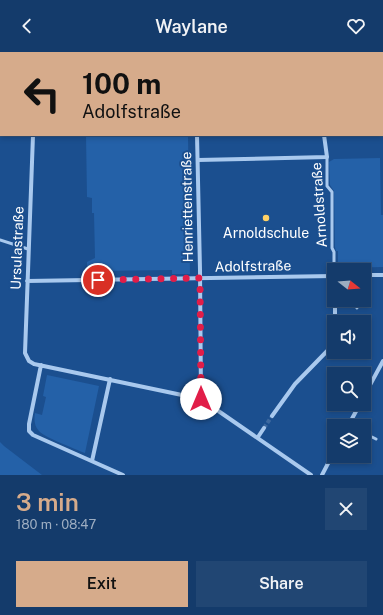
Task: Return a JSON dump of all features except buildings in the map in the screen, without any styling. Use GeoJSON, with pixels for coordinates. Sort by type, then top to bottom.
{"type":"FeatureCollection","features":[{"type":"Feature","properties":{"kind":"street","name":"Ursulastraße"},"geometry":{"type":"LineString","coordinates":[[33,136],[25,353],[29,361],[41,365]]}},
{"type":"Feature","properties":{"kind":"street","name":"Henriettenstraße"},"geometry":{"type":"LineString","coordinates":[[197,136],[201,399]]}},
{"type":"Feature","properties":{"kind":"street","name":"Arnoldstraße"},"geometry":{"type":"LineString","coordinates":[[324,136],[327,157]]}},
{"type":"Feature","properties":{"kind":"street"},"geometry":{"type":"LineString","coordinates":[[198,160],[327,157]]}},
{"type":"Feature","properties":{"kind":"street","name":"Adolfstraße"},"geometry":{"type":"LineString","coordinates":[[27,281],[327,275]]}},
{"type":"Feature","properties":{"kind":"street"},"geometry":{"type":"LineString","coordinates":[[371,275],[383,275]]}},
{"type":"Feature","properties":{"kind":"street"},"geometry":{"type":"LineString","coordinates":[[272,416],[295,384],[327,351]]}},
{"type":"Feature","properties":{"kind":"street"},"geometry":{"type":"LineString","coordinates":[[371,383],[383,361]]}},
{"type":"Feature","properties":{"kind":"street"},"geometry":{"type":"LineString","coordinates":[[123,475],[33,435],[29,431],[29,424],[41,365],[201,399],[311,475]]}},
{"type":"Feature","properties":{"kind":"street"},"geometry":{"type":"LineString","coordinates":[[92,461],[110,379]]}},
{"type":"Feature","properties":{"kind":"street"},"geometry":{"type":"LineString","coordinates":[[258,437],[264,428]]}},
{"type":"Feature","properties":{"kind":"street"},"geometry":{"type":"LineString","coordinates":[[322,475],[328,463]]}},
{"type":"Feature","properties":{"kind":"lane","name":"Arnoldstraße"},"geometry":{"type":"LineString","coordinates":[[327,157],[327,186],[332,192],[332,248],[334,252],[334,263]]}},
{"type":"Feature","properties":{"kind":"lane"},"geometry":{"type":"LineString","coordinates":[[0,240],[28,249]]}},
{"type":"Feature","properties":{"kind":"lane"},"geometry":{"type":"LineString","coordinates":[[372,437],[376,439]]}},
{"type":"Feature","properties":{"kind":"shaded area"},"geometry":{"type":"Polygon","coordinates":[[[86,136],[188,136],[190,274],[172,274],[172,270],[95,271],[95,277],[90,277],[87,274],[87,262],[95,258],[94,213],[92,213],[92,198],[87,197],[86,136]]]}},
{"type":"Feature","properties":{"kind":"shaded area"},"geometry":{"type":"Polygon","coordinates":[[[380,158],[381,215],[383,215],[383,267],[371,267],[371,263],[338,263],[338,251],[336,251],[335,247],[334,191],[330,185],[329,162],[334,159],[380,158]]]}},
{"type":"Feature","properties":{"kind":"shaded area"},"geometry":{"type":"Polygon","coordinates":[[[47,375],[99,386],[85,453],[42,434],[35,425],[35,413],[42,415],[46,397],[43,396],[47,375]]]}},
{"type":"Feature","properties":{"kind":"shaded area"},"geometry":{"type":"Polygon","coordinates":[[[0,442],[4,446],[42,475],[0,475],[0,442]]]}},
{"type":"Feature","properties":{"kind":"tunnel"},"geometry":{"type":"LineString","coordinates":[[264,428],[272,416]]}},
{"type":"Feature","properties":{"kind":"place","name":"Arnoldschule"},"geometry":{"type":"Point","coordinates":[266,218]}},
{"type":"Feature","properties":{"kind":"route"},"geometry":{"type":"LineString","coordinates":[[98,280],[200,278],[201,399]]}}]}
